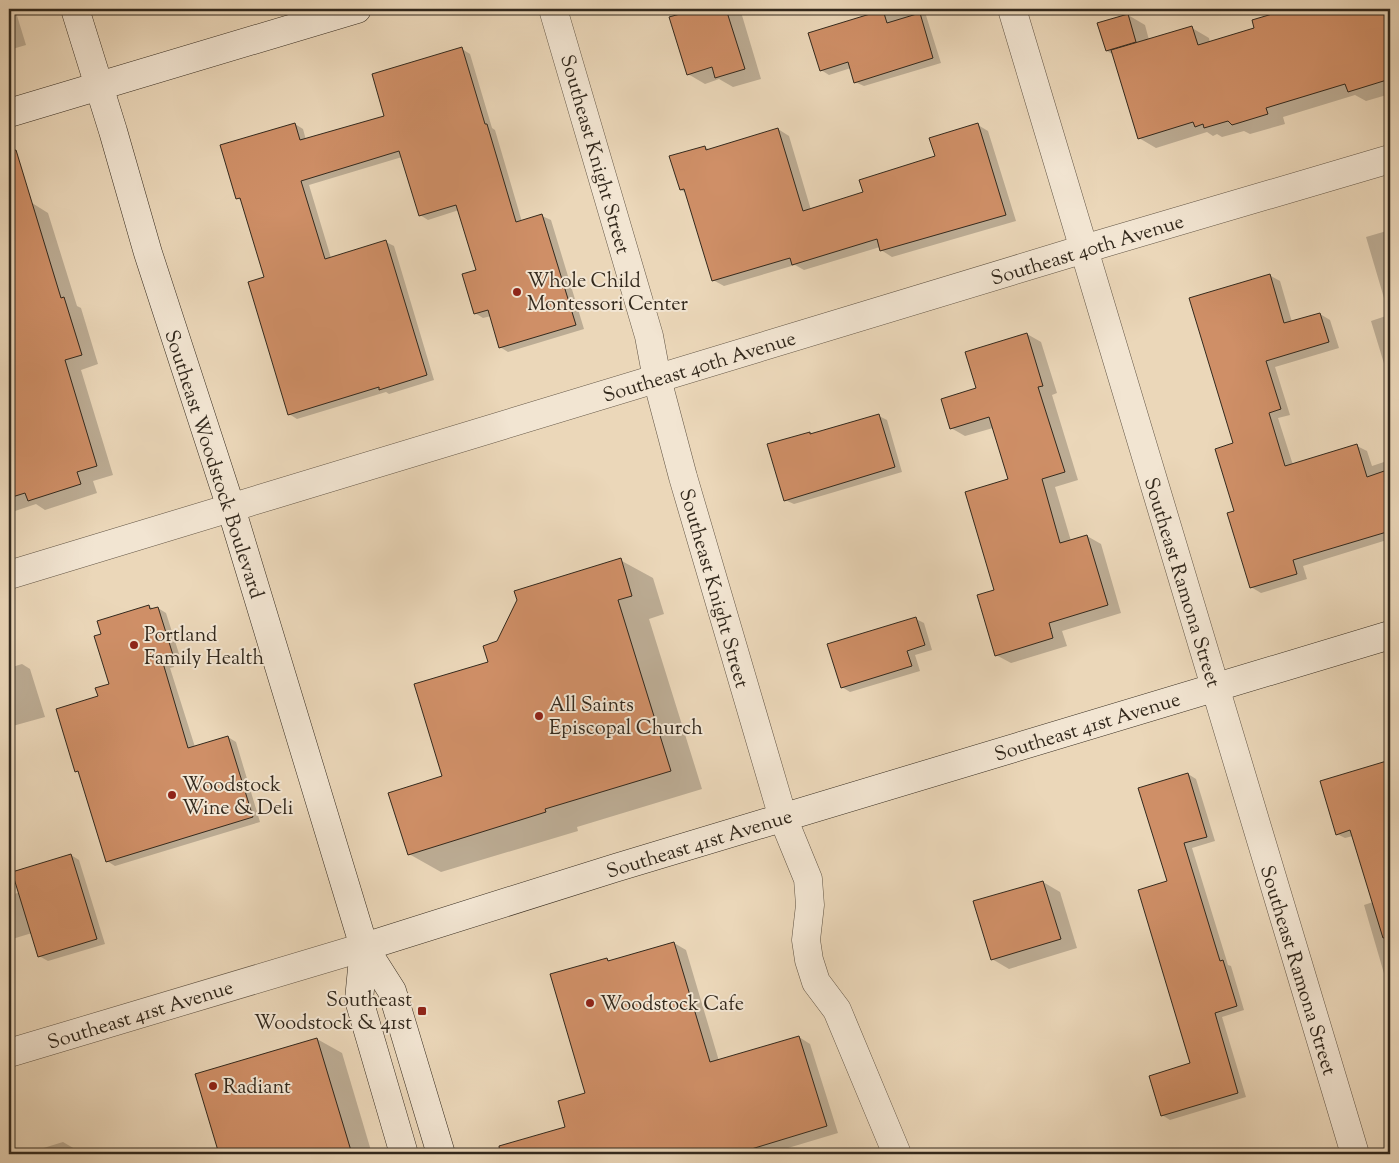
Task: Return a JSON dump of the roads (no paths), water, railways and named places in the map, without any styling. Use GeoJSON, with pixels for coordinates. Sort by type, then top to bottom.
{"type":"FeatureCollection","features":[{"type":"Feature","properties":{"kind":"street","name":"Southeast Woodstock Boulevard"},"geometry":{"type":"LineString","coordinates":[[75,9],[153,272],[231,508],[364,947],[392,991],[441,1154]]}},
{"type":"Feature","properties":{"kind":"street"},"geometry":{"type":"LineString","coordinates":[[9,113],[357,9]]}},
{"type":"Feature","properties":{"kind":"street","name":"Southeast Knight Street"},"geometry":{"type":"LineString","coordinates":[[553,9],[650,336],[657,379],[686,487],[783,818],[808,879],[810,905],[806,940],[809,960],[816,982],[837,1010],[897,1154]]}},
{"type":"Feature","properties":{"kind":"street","name":"Southeast Ramona Street"},"geometry":{"type":"LineString","coordinates":[[1012,9],[1355,1154]]}},
{"type":"Feature","properties":{"kind":"street","name":"Southeast 40th Avenue"},"geometry":{"type":"LineString","coordinates":[[9,575],[1084,249],[1390,159]]}},
{"type":"Feature","properties":{"kind":"street","name":"Southeast 41st Avenue"},"geometry":{"type":"LineString","coordinates":[[9,1053],[364,947],[615,868],[1390,635]]}},
{"type":"Feature","properties":{"kind":"street","name":"Southeast Woodstock Boulevard"},"geometry":{"type":"LineString","coordinates":[[364,947],[359,1000],[404,1154]]}},
{"type":"Feature","properties":{"kind":"place","name":"Whole Child Montessori Center"},"geometry":{"type":"Point","coordinates":[517,292]}},
{"type":"Feature","properties":{"kind":"place","name":"Portland Family Health"},"geometry":{"type":"Point","coordinates":[134,645]}},
{"type":"Feature","properties":{"kind":"place","name":"All Saints Episcopal Church"},"geometry":{"type":"Point","coordinates":[539,716]}},
{"type":"Feature","properties":{"kind":"place","name":"Woodstock Wine & Deli"},"geometry":{"type":"Point","coordinates":[172,795]}},
{"type":"Feature","properties":{"kind":"place","name":"Woodstock Cafe"},"geometry":{"type":"Point","coordinates":[590,1003]}},
{"type":"Feature","properties":{"kind":"place","name":"Southeast Woodstock & 41st"},"geometry":{"type":"Point","coordinates":[422,1011]}},
{"type":"Feature","properties":{"kind":"place","name":"Radiant"},"geometry":{"type":"Point","coordinates":[213,1086]}}]}
